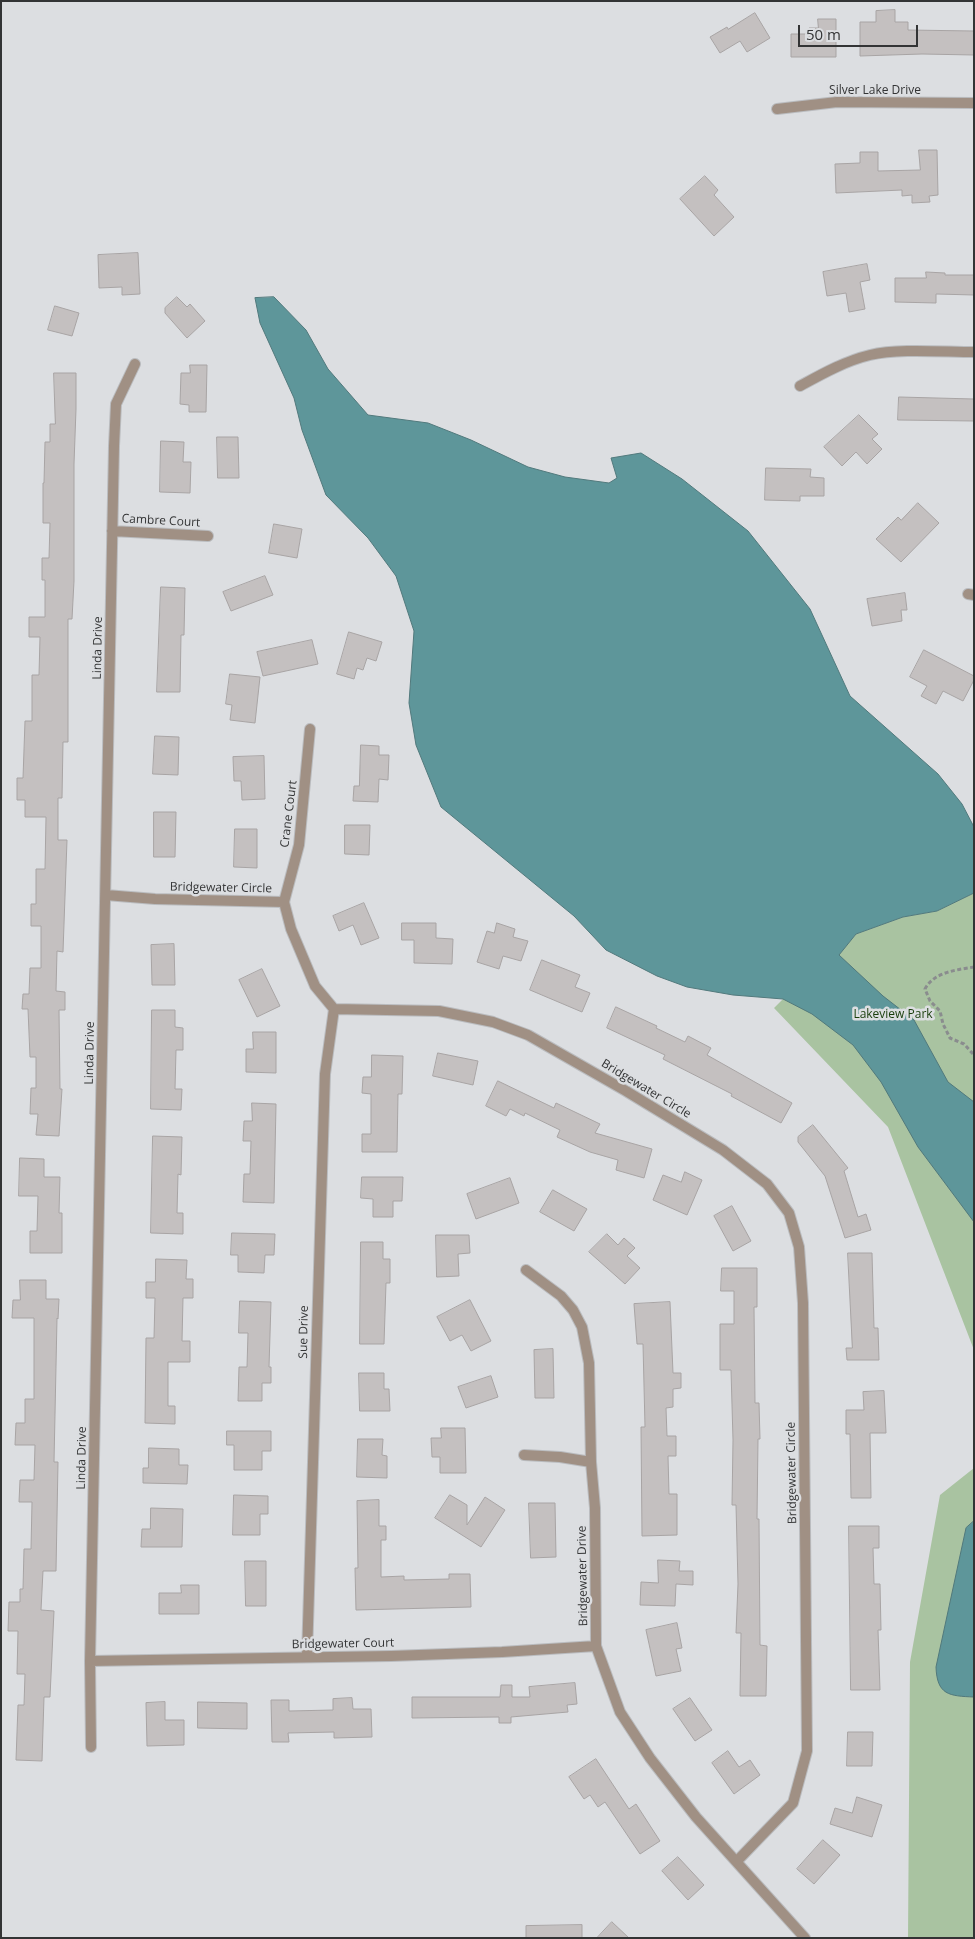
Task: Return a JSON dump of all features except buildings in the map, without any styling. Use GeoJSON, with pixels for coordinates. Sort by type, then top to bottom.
{"type":"FeatureCollection","features":[{"type":"Feature","properties":{"kind":"street","name":"Silver Lake Drive"},"geometry":{"type":"LineString","coordinates":[[777,109],[837,102],[974,104]]}},
{"type":"Feature","properties":{"kind":"street"},"geometry":{"type":"LineString","coordinates":[[800,386],[836,367],[871,355],[889,352],[974,352]]}},
{"type":"Feature","properties":{"kind":"street","name":"Linda Drive"},"geometry":{"type":"LineString","coordinates":[[91,1747],[90,1661],[116,404],[135,364]]}},
{"type":"Feature","properties":{"kind":"street","name":"Cambre Court"},"geometry":{"type":"LineString","coordinates":[[112,531],[208,536]]}},
{"type":"Feature","properties":{"kind":"street","name":"Crane Court"},"geometry":{"type":"LineString","coordinates":[[284,902],[299,845],[310,728]]}},
{"type":"Feature","properties":{"kind":"street","name":"Bridgewater Circle"},"geometry":{"type":"LineString","coordinates":[[106,895],[155,899],[284,902],[291,929],[315,986],[334,1009],[438,1011],[493,1022],[528,1035],[626,1091],[723,1150],[767,1184],[779,1198],[788,1213],[799,1248],[803,1303],[807,1751],[793,1803],[737,1861]]}},
{"type":"Feature","properties":{"kind":"street","name":"Sue Drive"},"geometry":{"type":"LineString","coordinates":[[307,1656],[325,1074],[334,1009]]}},
{"type":"Feature","properties":{"kind":"street","name":"Bridgewater Drive"},"geometry":{"type":"LineString","coordinates":[[526,1270],[560,1296],[573,1310],[582,1327],[589,1363],[590,1462],[595,1508],[596,1646],[620,1712],[650,1758],[696,1817],[805,1938]]}},
{"type":"Feature","properties":{"kind":"street"},"geometry":{"type":"LineString","coordinates":[[524,1455],[560,1457],[590,1462]]}},
{"type":"Feature","properties":{"kind":"street","name":"Bridgewater Court"},"geometry":{"type":"LineString","coordinates":[[90,1661],[418,1655],[596,1646]]}},
{"type":"Feature","properties":{"kind":"path"},"geometry":{"type":"LineString","coordinates":[[974,967],[942,974],[930,980],[925,988],[930,1001],[940,1011],[943,1024],[950,1038],[964,1044],[974,1055]]}},
{"type":"Feature","properties":{"kind":"green space","name":"Lakeview Park"},"geometry":{"type":"Polygon","coordinates":[[[974,893],[974,1350],[888,1127],[774,1008],[838,955],[856,934],[903,917],[937,911],[974,893]]]}},
{"type":"Feature","properties":{"kind":"green space"},"geometry":{"type":"Polygon","coordinates":[[[974,1468],[974,1938],[908,1938],[910,1662],[940,1495],[974,1468]]]}},
{"type":"Feature","properties":{"kind":"water"},"geometry":{"type":"Polygon","coordinates":[[[274,297],[306,330],[328,369],[368,415],[428,423],[471,440],[528,467],[565,477],[609,483],[617,478],[611,458],[641,453],[682,479],[748,531],[810,609],[850,696],[938,774],[962,804],[974,827],[974,893],[937,911],[903,917],[856,934],[839,955],[883,996],[914,1020],[948,1082],[974,1102],[974,1222],[918,1147],[881,1082],[853,1045],[812,1014],[783,999],[733,995],[687,987],[657,976],[606,950],[574,916],[441,807],[416,745],[409,703],[414,631],[396,576],[368,538],[326,495],[302,430],[294,398],[260,323],[255,298],[274,297]]]}},
{"type":"Feature","properties":{"kind":"water"},"geometry":{"type":"Polygon","coordinates":[[[974,1521],[974,1697],[958,1696],[942,1689],[936,1667],[966,1528],[974,1521]]]}}]}
